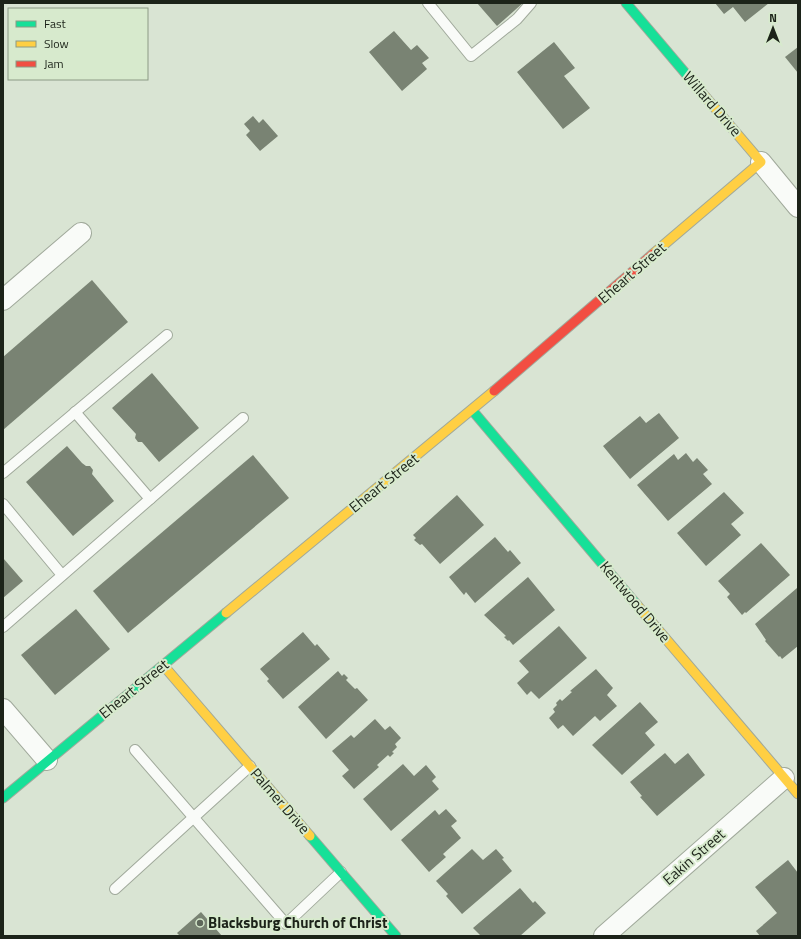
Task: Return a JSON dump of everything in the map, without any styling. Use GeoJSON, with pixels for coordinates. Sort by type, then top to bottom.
{"type":"FeatureCollection","features":[{"type":"Feature","properties":{"kind":"street","name":"Willard Drive"},"geometry":{"type":"LineString","coordinates":[[626,3],[798,206]]}},
{"type":"Feature","properties":{"kind":"street","name":"Eheart Street"},"geometry":{"type":"LineString","coordinates":[[3,798],[47,760],[472,410],[761,162]]}},
{"type":"Feature","properties":{"kind":"street"},"geometry":{"type":"LineString","coordinates":[[3,300],[81,233]]}},
{"type":"Feature","properties":{"kind":"street","name":"Kentwood Drive"},"geometry":{"type":"LineString","coordinates":[[472,410],[798,794]]}},
{"type":"Feature","properties":{"kind":"street","name":"Palmer Drive"},"geometry":{"type":"LineString","coordinates":[[163,665],[396,936]]}},
{"type":"Feature","properties":{"kind":"street"},"geometry":{"type":"LineString","coordinates":[[3,709],[47,760]]}},
{"type":"Feature","properties":{"kind":"street","name":"Eakin Street"},"geometry":{"type":"LineString","coordinates":[[604,936],[784,778]]}},
{"type":"Feature","properties":{"kind":"lane"},"geometry":{"type":"LineString","coordinates":[[428,3],[471,56],[517,19],[531,3]]}},
{"type":"Feature","properties":{"kind":"lane"},"geometry":{"type":"LineString","coordinates":[[3,473],[168,335]]}},
{"type":"Feature","properties":{"kind":"lane"},"geometry":{"type":"LineString","coordinates":[[75,412],[150,499]]}},
{"type":"Feature","properties":{"kind":"lane"},"geometry":{"type":"LineString","coordinates":[[3,627],[243,418]]}},
{"type":"Feature","properties":{"kind":"lane"},"geometry":{"type":"LineString","coordinates":[[3,504],[62,575]]}},
{"type":"Feature","properties":{"kind":"lane"},"geometry":{"type":"LineString","coordinates":[[135,750],[286,924],[341,872]]}},
{"type":"Feature","properties":{"kind":"lane"},"geometry":{"type":"LineString","coordinates":[[115,889],[250,766]]}},
{"type":"Feature","properties":{"kind":"building"},"geometry":{"type":"Polygon","coordinates":[[[477,3],[523,3],[497,26],[477,3]]]}},
{"type":"Feature","properties":{"kind":"building"},"geometry":{"type":"Polygon","coordinates":[[[715,3],[769,3],[745,22],[733,7],[724,14],[715,3]]]}},
{"type":"Feature","properties":{"kind":"building"},"geometry":{"type":"Polygon","coordinates":[[[394,31],[411,50],[417,45],[429,58],[422,63],[427,69],[402,91],[369,52],[394,31]]]}},
{"type":"Feature","properties":{"kind":"building"},"geometry":{"type":"Polygon","coordinates":[[[554,42],[575,68],[564,76],[590,108],[563,129],[517,72],[554,42]]]}},
{"type":"Feature","properties":{"kind":"building"},"geometry":{"type":"Polygon","coordinates":[[[798,47],[798,73],[785,57],[798,47]]]}},
{"type":"Feature","properties":{"kind":"building"},"geometry":{"type":"Polygon","coordinates":[[[253,116],[259,123],[263,119],[278,136],[260,151],[246,135],[250,131],[244,124],[253,116]]]}},
{"type":"Feature","properties":{"kind":"building"},"geometry":{"type":"Polygon","coordinates":[[[92,280],[128,322],[3,430],[3,357],[92,280]]]}},
{"type":"Feature","properties":{"kind":"building"},"geometry":{"type":"Polygon","coordinates":[[[152,373],[199,428],[159,462],[142,442],[138,442],[135,438],[136,434],[112,408],[152,373]]]}},
{"type":"Feature","properties":{"kind":"building"},"geometry":{"type":"Polygon","coordinates":[[[659,413],[679,438],[630,479],[603,446],[640,416],[646,423],[659,413]]]}},
{"type":"Feature","properties":{"kind":"building"},"geometry":{"type":"Polygon","coordinates":[[[67,446],[82,463],[86,466],[90,466],[93,470],[92,474],[114,501],[73,536],[26,482],[67,446]]]}},
{"type":"Feature","properties":{"kind":"building"},"geometry":{"type":"Polygon","coordinates":[[[686,453],[693,462],[697,458],[708,470],[703,474],[712,484],[668,521],[637,485],[674,454],[678,460],[686,453]]]}},
{"type":"Feature","properties":{"kind":"building"},"geometry":{"type":"Polygon","coordinates":[[[253,455],[289,498],[128,633],[93,591],[253,455]]]}},
{"type":"Feature","properties":{"kind":"building"},"geometry":{"type":"Polygon","coordinates":[[[724,492],[744,513],[731,524],[741,535],[706,566],[677,533],[724,492]]]}},
{"type":"Feature","properties":{"kind":"building"},"geometry":{"type":"Polygon","coordinates":[[[457,495],[484,525],[440,564],[422,544],[420,545],[414,540],[416,538],[413,535],[457,495]]]}},
{"type":"Feature","properties":{"kind":"building"},"geometry":{"type":"Polygon","coordinates":[[[495,537],[508,552],[510,550],[521,563],[475,603],[466,592],[464,595],[449,577],[495,537]]]}},
{"type":"Feature","properties":{"kind":"building"},"geometry":{"type":"Polygon","coordinates":[[[761,543],[790,575],[742,615],[727,597],[730,594],[718,581],[761,543]]]}},
{"type":"Feature","properties":{"kind":"building"},"geometry":{"type":"Polygon","coordinates":[[[3,558],[23,581],[3,598],[3,558]]]}},
{"type":"Feature","properties":{"kind":"building"},"geometry":{"type":"Polygon","coordinates":[[[528,577],[555,610],[513,645],[504,637],[506,636],[484,615],[528,577]]]}},
{"type":"Feature","properties":{"kind":"building"},"geometry":{"type":"Polygon","coordinates":[[[797,588],[798,646],[782,659],[765,641],[766,640],[755,624],[797,588]]]}},
{"type":"Feature","properties":{"kind":"building"},"geometry":{"type":"Polygon","coordinates":[[[76,609],[110,649],[55,695],[21,655],[76,609]]]}},
{"type":"Feature","properties":{"kind":"building"},"geometry":{"type":"Polygon","coordinates":[[[559,626],[587,658],[539,699],[531,691],[527,695],[517,683],[529,672],[519,661],[559,626]]]}},
{"type":"Feature","properties":{"kind":"building"},"geometry":{"type":"Polygon","coordinates":[[[303,632],[315,646],[317,644],[330,659],[283,699],[267,681],[269,679],[260,669],[303,632]]]}},
{"type":"Feature","properties":{"kind":"building"},"geometry":{"type":"Polygon","coordinates":[[[596,669],[613,688],[607,695],[617,706],[600,721],[595,716],[573,736],[563,725],[558,729],[549,718],[555,712],[553,709],[557,705],[556,703],[560,699],[562,701],[572,692],[570,691],[596,669]]]}},
{"type":"Feature","properties":{"kind":"building"},"geometry":{"type":"Polygon","coordinates":[[[338,671],[342,676],[344,674],[348,678],[346,680],[355,689],[357,688],[368,700],[326,739],[298,707],[338,671]]]}},
{"type":"Feature","properties":{"kind":"building"},"geometry":{"type":"Polygon","coordinates":[[[640,702],[658,722],[645,733],[655,745],[622,775],[592,745],[640,702]]]}},
{"type":"Feature","properties":{"kind":"building"},"geometry":{"type":"Polygon","coordinates":[[[375,719],[385,730],[390,726],[401,738],[395,744],[397,747],[392,752],[394,753],[390,757],[388,755],[377,765],[379,767],[354,789],[342,776],[349,770],[332,751],[351,735],[354,738],[375,719]]]}},
{"type":"Feature","properties":{"kind":"building"},"geometry":{"type":"Polygon","coordinates":[[[665,753],[675,764],[688,753],[705,775],[657,816],[640,797],[642,796],[630,782],[665,753]]]}},
{"type":"Feature","properties":{"kind":"building"},"geometry":{"type":"Polygon","coordinates":[[[403,764],[414,776],[426,765],[436,777],[432,781],[439,789],[391,831],[363,799],[403,764]]]}},
{"type":"Feature","properties":{"kind":"building"},"geometry":{"type":"Polygon","coordinates":[[[446,809],[457,821],[451,826],[461,838],[443,854],[446,857],[429,872],[401,840],[435,810],[439,815],[446,809]]]}},
{"type":"Feature","properties":{"kind":"building"},"geometry":{"type":"Polygon","coordinates":[[[472,849],[483,860],[496,849],[512,871],[462,914],[446,896],[448,894],[436,881],[472,849]]]}},
{"type":"Feature","properties":{"kind":"building"},"geometry":{"type":"Polygon","coordinates":[[[788,860],[798,873],[798,934],[795,936],[760,936],[756,931],[777,913],[755,887],[788,860]]]}},
{"type":"Feature","properties":{"kind":"building"},"geometry":{"type":"Polygon","coordinates":[[[520,888],[533,903],[535,901],[546,913],[520,936],[481,936],[473,928],[520,888]]]}},
{"type":"Feature","properties":{"kind":"building","name":"Blacksburg Church of Christ"},"geometry":{"type":"Polygon","coordinates":[[[201,912],[222,936],[180,936],[177,933],[201,912]]]}},
{"type":"Feature","properties":{"kind":"traffic: fast"},"geometry":{"type":"LineString","coordinates":[[626,3],[697,87]]}},
{"type":"Feature","properties":{"kind":"traffic: fast"},"geometry":{"type":"LineString","coordinates":[[472,410],[637,605]]}},
{"type":"Feature","properties":{"kind":"traffic: fast"},"geometry":{"type":"LineString","coordinates":[[3,798],[226,613]]}},
{"type":"Feature","properties":{"kind":"traffic: fast"},"geometry":{"type":"LineString","coordinates":[[310,836],[396,936]]}},
{"type":"Feature","properties":{"kind":"traffic: slow"},"geometry":{"type":"LineString","coordinates":[[653,254],[761,162],[697,87]]}},
{"type":"Feature","properties":{"kind":"traffic: slow"},"geometry":{"type":"LineString","coordinates":[[226,613],[494,391]]}},
{"type":"Feature","properties":{"kind":"traffic: slow"},"geometry":{"type":"LineString","coordinates":[[637,605],[798,794]]}},
{"type":"Feature","properties":{"kind":"traffic: slow"},"geometry":{"type":"LineString","coordinates":[[163,665],[310,836]]}},
{"type":"Feature","properties":{"kind":"traffic: jam"},"geometry":{"type":"LineString","coordinates":[[494,391],[653,254]]}},
{"type":"Feature","properties":{"kind":"place","name":"Blacksburg Church of Christ"},"geometry":{"type":"Point","coordinates":[200,923]}}]}
